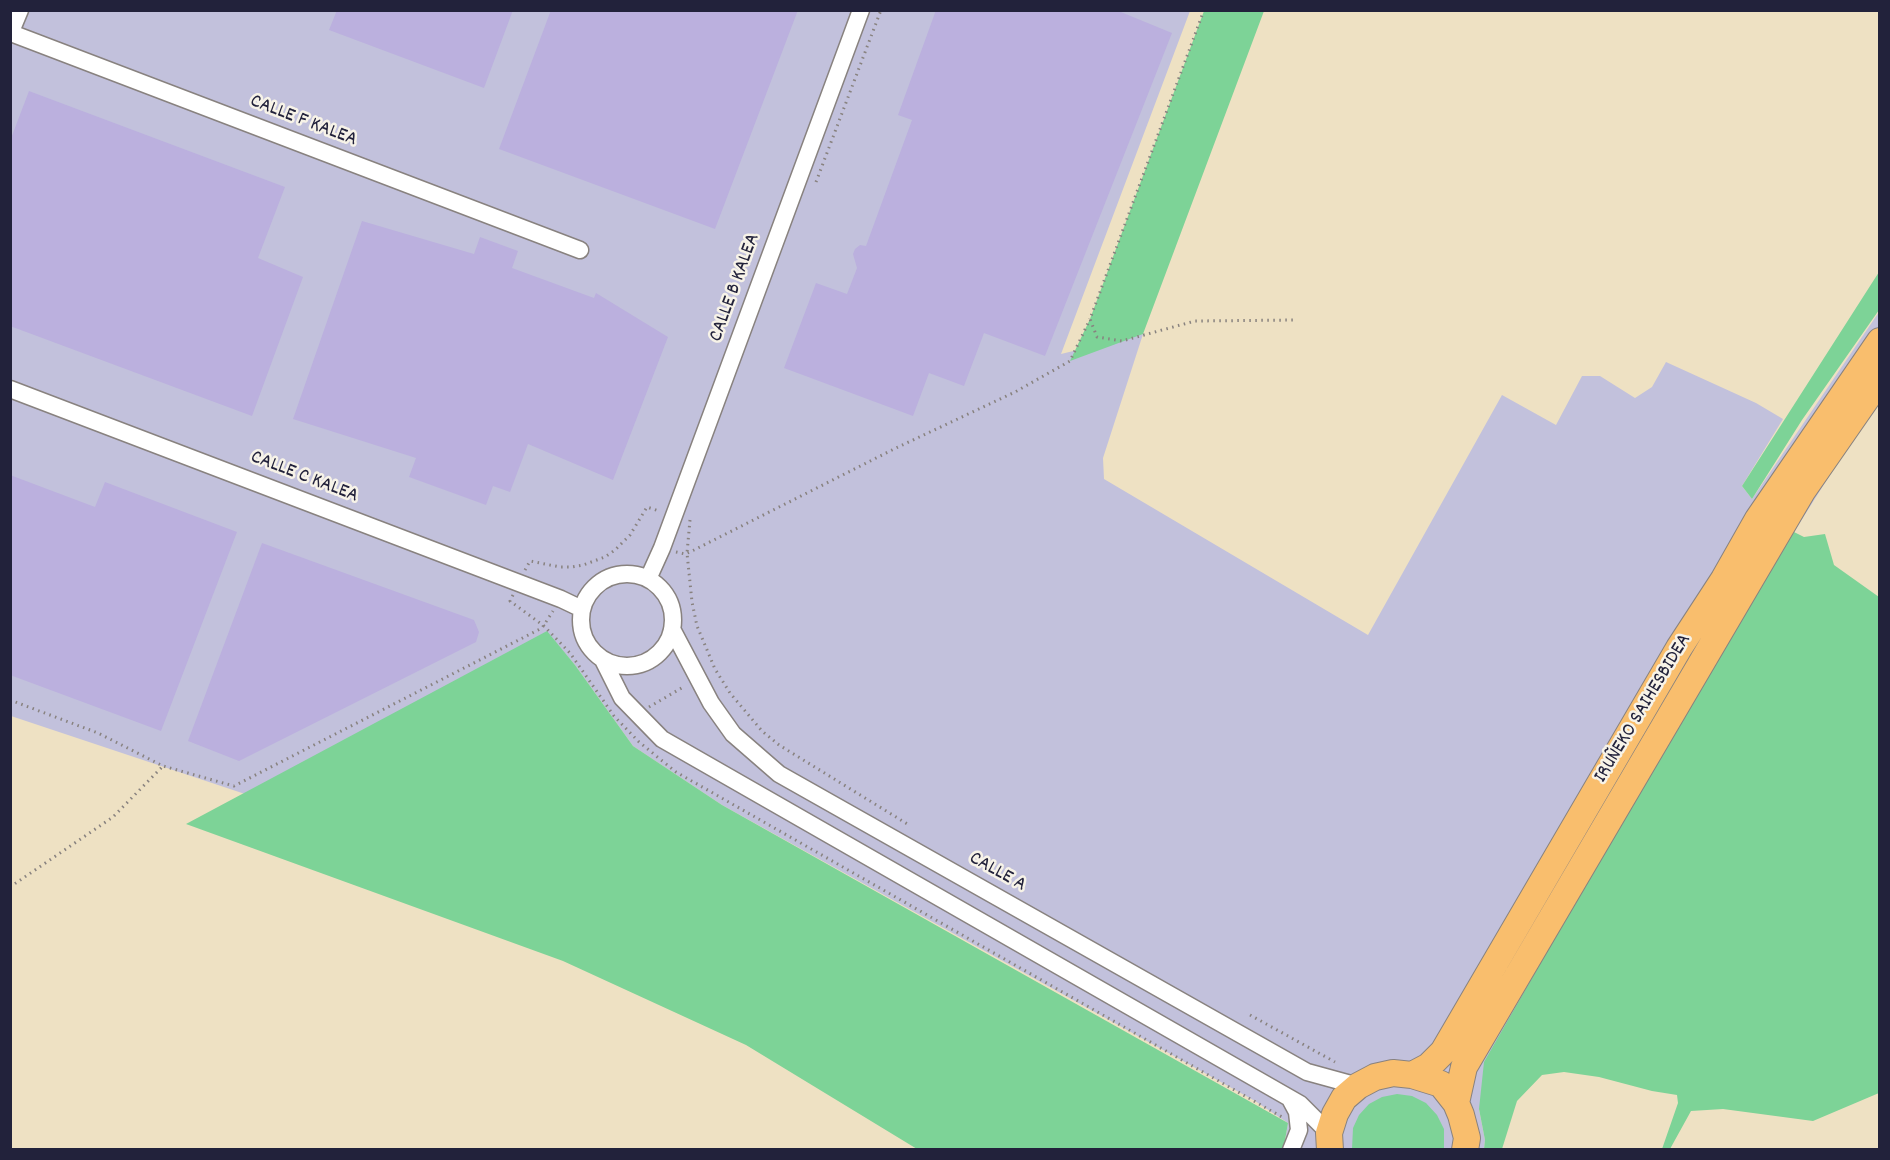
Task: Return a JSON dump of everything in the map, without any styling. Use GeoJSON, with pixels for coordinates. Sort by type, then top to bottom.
{"type":"FeatureCollection","features":[{"type":"Feature","properties":{"kind":"highway","name":"IRUÑEKO SAIHESBIDEA"},"geometry":{"type":"LineString","coordinates":[[1412,1075],[1429,1066],[1443,1052],[1679,648],[1724,579],[1758,519],[1880,340]]}},
{"type":"Feature","properties":{"kind":"highway","name":"IRUÑEKO SAIHESBIDEA"},"geometry":{"type":"LineString","coordinates":[[1456,1103],[1464,1067],[1803,490],[1880,379]]}},
{"type":"Feature","properties":{"kind":"highway"},"geometry":{"type":"LineString","coordinates":[[1326,1143],[1335,1114],[1344,1098],[1358,1086],[1375,1077],[1393,1073],[1412,1075],[1441,1084],[1456,1103],[1467,1138],[1465,1149]]}},
{"type":"Feature","properties":{"kind":"street","name":"CALLE F KALEA"},"geometry":{"type":"LineString","coordinates":[[20,10],[11,34],[580,250]]}},
{"type":"Feature","properties":{"kind":"street","name":"CALLE B KALEA"},"geometry":{"type":"LineString","coordinates":[[648,579],[662,548],[861,10]]}},
{"type":"Feature","properties":{"kind":"street","name":"CALLE C KALEA"},"geometry":{"type":"LineString","coordinates":[[10,389],[582,609]]}},
{"type":"Feature","properties":{"kind":"street"},"geometry":{"type":"LineString","coordinates":[[637,575],[648,579],[658,586],[670,606],[673,617],[668,641],[661,651],[640,665],[627,667],[603,660],[588,647],[581,629],[582,609],[593,588],[613,576],[637,575]]}},
{"type":"Feature","properties":{"kind":"street","name":"CALLE A"},"geometry":{"type":"LineString","coordinates":[[672,629],[711,703],[733,734],[779,774],[1307,1072],[1358,1086]]}},
{"type":"Feature","properties":{"kind":"street"},"geometry":{"type":"LineString","coordinates":[[603,660],[622,698],[662,739],[1300,1104],[1326,1143]]}},
{"type":"Feature","properties":{"kind":"street"},"geometry":{"type":"LineString","coordinates":[[1290,1099],[1297,1112],[1299,1130],[1291,1149]]}},
{"type":"Feature","properties":{"kind":"path"},"geometry":{"type":"LineString","coordinates":[[812,192],[881,10]]}},
{"type":"Feature","properties":{"kind":"path"},"geometry":{"type":"LineString","coordinates":[[662,548],[685,554],[896,448],[1015,392],[1070,361],[1090,319],[1204,10]]}},
{"type":"Feature","properties":{"kind":"path"},"geometry":{"type":"LineString","coordinates":[[1090,319],[1097,337],[1122,341],[1195,321],[1297,320]]}},
{"type":"Feature","properties":{"kind":"path"},"geometry":{"type":"LineString","coordinates":[[519,583],[530,561],[572,567],[605,557],[630,535],[647,507],[690,519],[687,553],[697,626],[715,669],[730,693],[762,731],[779,745],[909,825]]}},
{"type":"Feature","properties":{"kind":"path"},"geometry":{"type":"LineString","coordinates":[[10,700],[98,733],[163,766],[234,786],[542,628],[561,599]]}},
{"type":"Feature","properties":{"kind":"path"},"geometry":{"type":"LineString","coordinates":[[622,724],[715,669]]}},
{"type":"Feature","properties":{"kind":"path"},"geometry":{"type":"LineString","coordinates":[[10,887],[113,817],[163,766]]}},
{"type":"Feature","properties":{"kind":"path"},"geometry":{"type":"LineString","coordinates":[[1250,1015],[1338,1064]]}},
{"type":"Feature","properties":{"kind":"shaded area"},"geometry":{"type":"Polygon","coordinates":[[[11,11],[1190,11],[1061,354],[1143,334],[1103,458],[1104,479],[1368,635],[1502,395],[1556,425],[1582,376],[1600,376],[1635,398],[1652,387],[1666,362],[1756,403],[1783,419],[1742,486],[1752,499],[1879,312],[1879,397],[1794,532],[1479,1109],[1485,1140],[1484,1149],[1281,1149],[1284,1146],[1288,1123],[1255,1101],[722,805],[633,746],[575,665],[547,632],[245,794],[11,716],[11,11]]]}},
{"type":"Feature","properties":{"kind":"green space"},"geometry":{"type":"Polygon","coordinates":[[[1204,11],[1264,11],[1143,334],[1070,361],[1090,319],[1204,11]]]}},
{"type":"Feature","properties":{"kind":"green space"},"geometry":{"type":"Polygon","coordinates":[[[1879,272],[1879,310],[1802,420],[1752,499],[1742,486],[1879,272]]]}},
{"type":"Feature","properties":{"kind":"green space"},"geometry":{"type":"Polygon","coordinates":[[[1794,532],[1804,537],[1825,534],[1834,565],[1879,597],[1879,1093],[1813,1121],[1723,1109],[1691,1111],[1670,1149],[1662,1149],[1678,1103],[1677,1095],[1599,1077],[1564,1072],[1542,1075],[1517,1101],[1502,1149],[1484,1149],[1485,1140],[1479,1109],[1484,1062],[1627,812],[1794,532]]]}},
{"type":"Feature","properties":{"kind":"green space"},"geometry":{"type":"Polygon","coordinates":[[[547,631],[575,665],[633,746],[722,805],[1288,1123],[1284,1146],[1281,1150],[917,1149],[746,1045],[563,961],[186,824],[547,631]]]}},
{"type":"Feature","properties":{"kind":"green space"},"geometry":{"type":"Polygon","coordinates":[[[1397,1094],[1412,1096],[1426,1103],[1437,1115],[1444,1129],[1444,1149],[1352,1149],[1353,1128],[1359,1115],[1369,1104],[1382,1097],[1397,1094]]]}},
{"type":"Feature","properties":{"kind":"building"},"geometry":{"type":"Polygon","coordinates":[[[337,10],[513,10],[484,88],[329,30],[337,10]]]}},
{"type":"Feature","properties":{"kind":"building"},"geometry":{"type":"Polygon","coordinates":[[[551,10],[798,10],[715,229],[499,149],[551,10]]]}},
{"type":"Feature","properties":{"kind":"building"},"geometry":{"type":"Polygon","coordinates":[[[936,10],[1116,10],[1172,33],[1045,356],[984,333],[964,386],[929,373],[913,416],[784,368],[816,283],[847,294],[857,268],[853,254],[860,245],[866,246],[912,120],[898,115],[936,10]]]}},
{"type":"Feature","properties":{"kind":"building"},"geometry":{"type":"Polygon","coordinates":[[[29,91],[285,187],[258,258],[303,277],[252,416],[10,326],[10,141],[29,91]]]}},
{"type":"Feature","properties":{"kind":"building"},"geometry":{"type":"Polygon","coordinates":[[[362,221],[474,254],[480,237],[518,251],[512,268],[594,298],[596,293],[668,337],[613,480],[528,444],[510,492],[493,486],[486,505],[409,477],[416,458],[293,419],[362,221]]]}},
{"type":"Feature","properties":{"kind":"building"},"geometry":{"type":"Polygon","coordinates":[[[10,475],[95,507],[105,482],[237,532],[161,731],[10,675],[10,475]]]}},
{"type":"Feature","properties":{"kind":"building"},"geometry":{"type":"Polygon","coordinates":[[[262,543],[474,620],[479,632],[476,642],[239,761],[188,741],[262,543]]]}}]}
